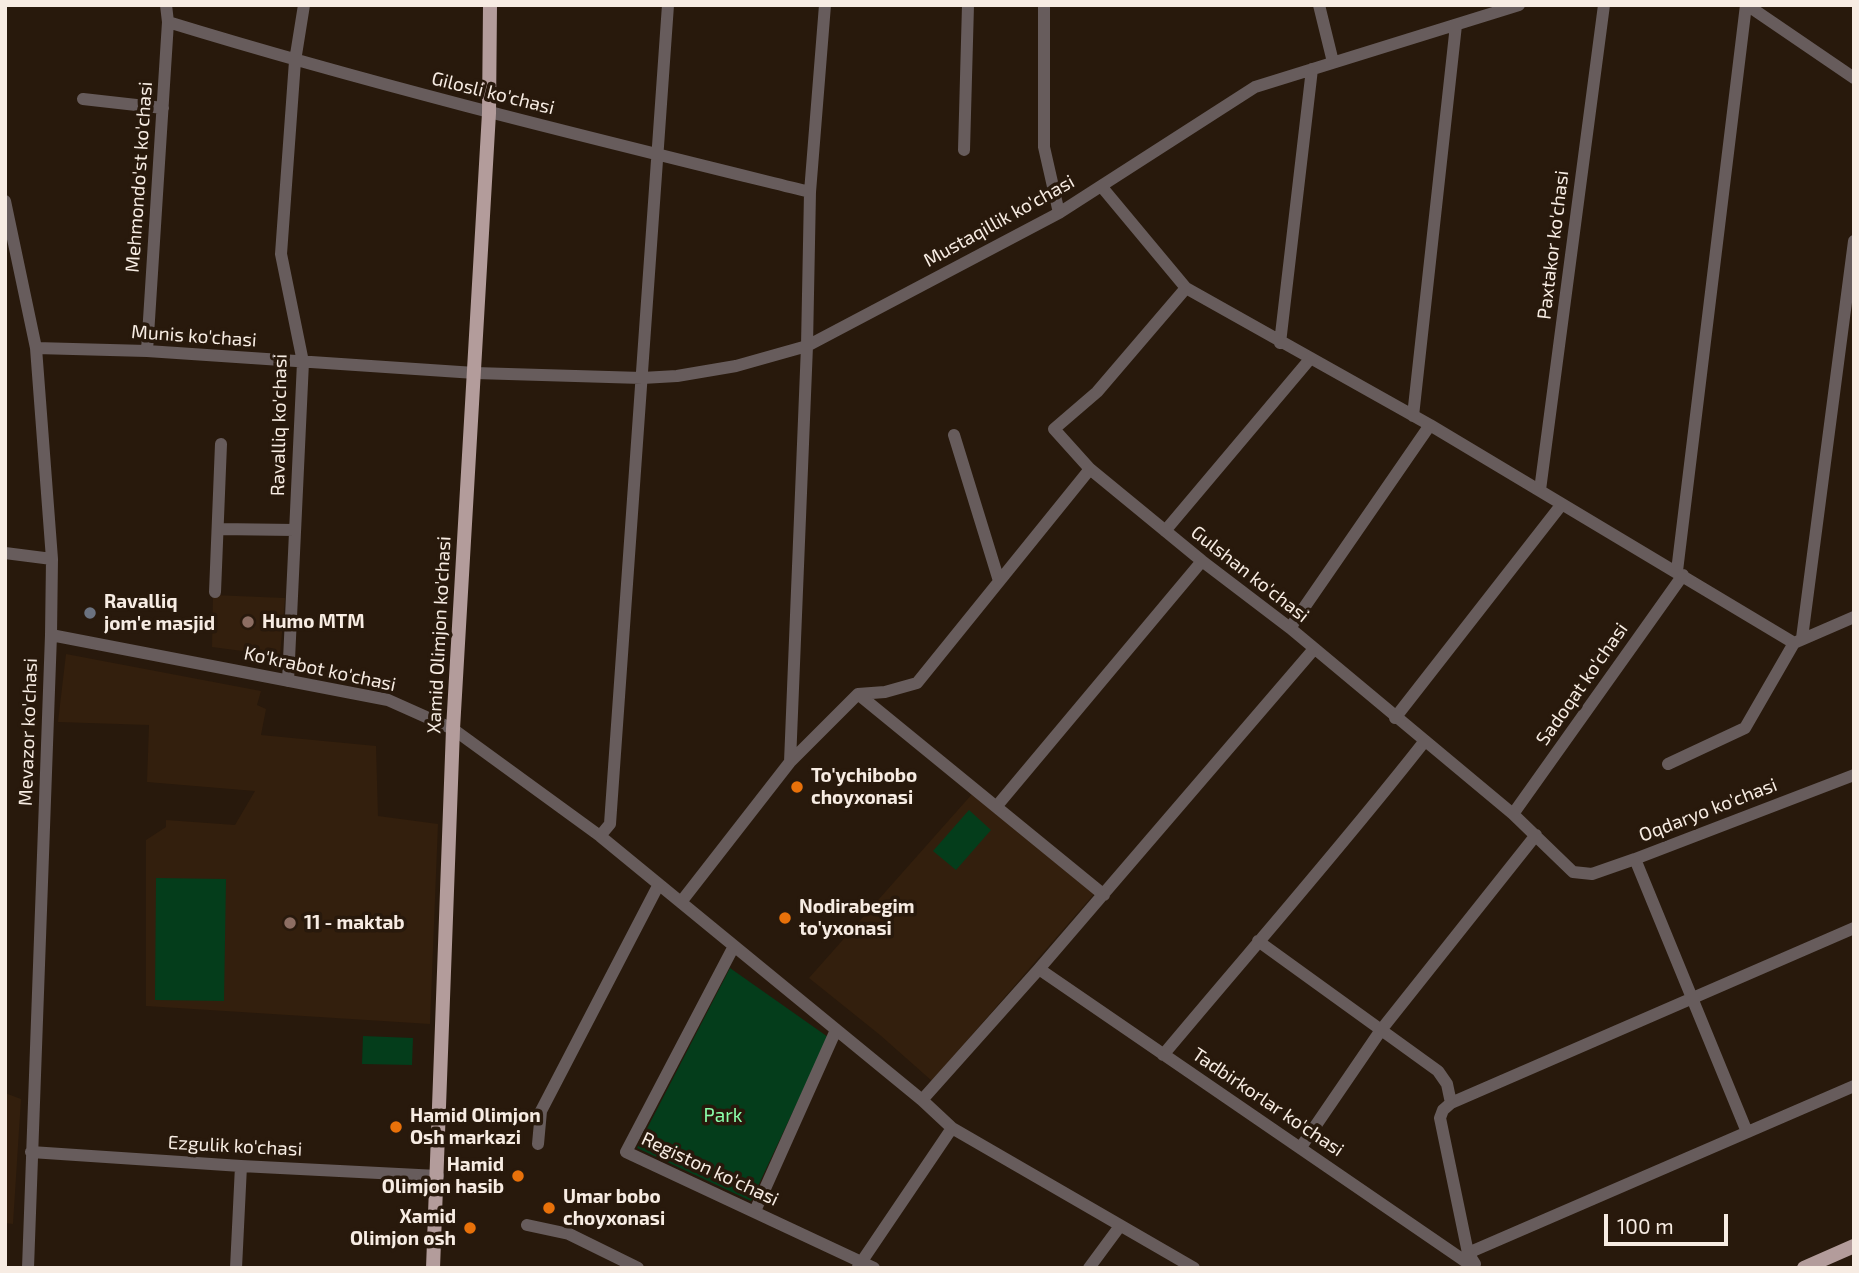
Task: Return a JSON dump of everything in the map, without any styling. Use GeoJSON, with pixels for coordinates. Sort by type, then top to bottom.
{"type":"FeatureCollection","features":[{"type":"Feature","properties":{"kind":"main road","name":"Xamid Olimjon ko'chasi"},"geometry":{"type":"LineString","coordinates":[[433,1268],[453,729],[489,113],[491,5]]}},
{"type":"Feature","properties":{"kind":"main road"},"geometry":{"type":"LineString","coordinates":[[1808,1267],[1854,1246]]}},
{"type":"Feature","properties":{"kind":"street","name":"Mehmondo'st ko'chasi"},"geometry":{"type":"LineString","coordinates":[[147,351],[168,22],[166,5]]}},
{"type":"Feature","properties":{"kind":"street","name":"Ravalliq ko'chasi"},"geometry":{"type":"LineString","coordinates":[[288,681],[303,362],[281,254],[295,61],[304,5]]}},
{"type":"Feature","properties":{"kind":"street"},"geometry":{"type":"LineString","coordinates":[[600,836],[610,824],[668,5]]}},
{"type":"Feature","properties":{"kind":"street"},"geometry":{"type":"LineString","coordinates":[[790,762],[807,346],[810,192],[825,5]]}},
{"type":"Feature","properties":{"kind":"street"},"geometry":{"type":"LineString","coordinates":[[964,150],[968,5]]}},
{"type":"Feature","properties":{"kind":"street"},"geometry":{"type":"LineString","coordinates":[[1044,5],[1044,147],[1059,213]]}},
{"type":"Feature","properties":{"kind":"street"},"geometry":{"type":"LineString","coordinates":[[1319,5],[1333,62]]}},
{"type":"Feature","properties":{"kind":"street","name":"Mustaqillik ko'chasi"},"geometry":{"type":"LineString","coordinates":[[475,373],[642,378],[677,376],[736,366],[807,346],[1059,213],[1255,87],[1519,5]]}},
{"type":"Feature","properties":{"kind":"street","name":"Paxtakor ko'chasi"},"geometry":{"type":"LineString","coordinates":[[1540,490],[1604,5]]}},
{"type":"Feature","properties":{"kind":"street"},"geometry":{"type":"LineString","coordinates":[[1680,573],[1746,5],[1854,78]]}},
{"type":"Feature","properties":{"kind":"street","name":"Gilosli ko'chasi"},"geometry":{"type":"LineString","coordinates":[[168,22],[295,61],[489,113],[810,192]]}},
{"type":"Feature","properties":{"kind":"street"},"geometry":{"type":"LineString","coordinates":[[1413,416],[1456,25]]}},
{"type":"Feature","properties":{"kind":"street"},"geometry":{"type":"LineString","coordinates":[[1280,342],[1311,69]]}},
{"type":"Feature","properties":{"kind":"street"},"geometry":{"type":"LineString","coordinates":[[83,99],[163,108]]}},
{"type":"Feature","properties":{"kind":"street"},"geometry":{"type":"LineString","coordinates":[[1101,186],[1186,288],[1430,425],[1798,640]]}},
{"type":"Feature","properties":{"kind":"street","name":"Mevazor ko'chasi"},"geometry":{"type":"LineString","coordinates":[[5,201],[36,348],[52,559],[27,1268]]}},
{"type":"Feature","properties":{"kind":"street"},"geometry":{"type":"LineString","coordinates":[[1668,764],[1745,728],[1798,640],[1854,241]]}},
{"type":"Feature","properties":{"kind":"street","name":"Gulshan ko'chasi"},"geometry":{"type":"LineString","coordinates":[[1186,288],[1097,392],[1054,429],[1090,469],[1202,561],[1290,628],[1513,814],[1573,872]]}},
{"type":"Feature","properties":{"kind":"street","name":"Munis ko'chasi"},"geometry":{"type":"LineString","coordinates":[[36,348],[147,351],[475,373]]}},
{"type":"Feature","properties":{"kind":"street"},"geometry":{"type":"LineString","coordinates":[[1165,531],[1310,359]]}},
{"type":"Feature","properties":{"kind":"street"},"geometry":{"type":"LineString","coordinates":[[1290,628],[1430,425]]}},
{"type":"Feature","properties":{"kind":"street"},"geometry":{"type":"LineString","coordinates":[[954,435],[999,581]]}},
{"type":"Feature","properties":{"kind":"street"},"geometry":{"type":"LineString","coordinates":[[215,592],[221,444]]}},
{"type":"Feature","properties":{"kind":"street"},"geometry":{"type":"LineString","coordinates":[[681,902],[790,762],[858,694],[885,692],[917,683],[1090,469]]}},
{"type":"Feature","properties":{"kind":"street"},"geometry":{"type":"LineString","coordinates":[[1395,718],[1562,504]]}},
{"type":"Feature","properties":{"kind":"street"},"geometry":{"type":"LineString","coordinates":[[218,529],[295,530]]}},
{"type":"Feature","properties":{"kind":"street"},"geometry":{"type":"LineString","coordinates":[[5,553],[52,559]]}},
{"type":"Feature","properties":{"kind":"street"},"geometry":{"type":"LineString","coordinates":[[996,807],[1202,561]]}},
{"type":"Feature","properties":{"kind":"street","name":"Sadoqat ko'chasi"},"geometry":{"type":"LineString","coordinates":[[1513,814],[1680,573]]}},
{"type":"Feature","properties":{"kind":"street"},"geometry":{"type":"LineString","coordinates":[[1798,640],[1854,617]]}},
{"type":"Feature","properties":{"kind":"street","name":"Ko'krabot ko'chasi"},"geometry":{"type":"LineString","coordinates":[[51,635],[388,700],[453,729],[600,836],[922,1100],[952,1128],[1194,1268]]}},
{"type":"Feature","properties":{"kind":"street"},"geometry":{"type":"LineString","coordinates":[[922,1100],[1104,895],[1314,649]]}},
{"type":"Feature","properties":{"kind":"street"},"geometry":{"type":"LineString","coordinates":[[858,694],[1104,895]]}},
{"type":"Feature","properties":{"kind":"street"},"geometry":{"type":"LineString","coordinates":[[1163,1055],[1343,845],[1424,742]]}},
{"type":"Feature","properties":{"kind":"street","name":"Oqdaryo ko'chasi"},"geometry":{"type":"LineString","coordinates":[[1573,872],[1592,874],[1854,775]]}},
{"type":"Feature","properties":{"kind":"street"},"geometry":{"type":"LineString","coordinates":[[1301,1147],[1381,1031],[1536,835]]}},
{"type":"Feature","properties":{"kind":"street"},"geometry":{"type":"LineString","coordinates":[[1635,859],[1747,1132]]}},
{"type":"Feature","properties":{"kind":"street"},"geometry":{"type":"LineString","coordinates":[[538,1144],[541,1111],[659,884]]}},
{"type":"Feature","properties":{"kind":"street"},"geometry":{"type":"LineString","coordinates":[[1476,1268],[1468,1253],[1440,1118],[1443,1110],[1451,1103],[1854,928]]}},
{"type":"Feature","properties":{"kind":"street"},"geometry":{"type":"LineString","coordinates":[[1258,941],[1438,1071],[1447,1084],[1451,1103]]}},
{"type":"Feature","properties":{"kind":"street","name":"Registon ko'chasi"},"geometry":{"type":"LineString","coordinates":[[734,946],[626,1152],[865,1265]]}},
{"type":"Feature","properties":{"kind":"street","name":"Tadbirkorlar ko'chasi"},"geometry":{"type":"LineString","coordinates":[[1039,969],[1476,1268]]}},
{"type":"Feature","properties":{"kind":"street"},"geometry":{"type":"LineString","coordinates":[[755,1211],[836,1030]]}},
{"type":"Feature","properties":{"kind":"street"},"geometry":{"type":"LineString","coordinates":[[1468,1253],[1854,1086]]}},
{"type":"Feature","properties":{"kind":"street"},"geometry":{"type":"LineString","coordinates":[[865,1265],[952,1128]]}},
{"type":"Feature","properties":{"kind":"street","name":"Ezgulik ko'chasi"},"geometry":{"type":"LineString","coordinates":[[31,1152],[241,1167],[438,1176]]}},
{"type":"Feature","properties":{"kind":"street"},"geometry":{"type":"LineString","coordinates":[[236,1268],[241,1167]]}},
{"type":"Feature","properties":{"kind":"street"},"geometry":{"type":"LineString","coordinates":[[527,1225],[569,1234],[638,1268]]}},
{"type":"Feature","properties":{"kind":"street"},"geometry":{"type":"LineString","coordinates":[[1089,1268],[1120,1226]]}},
{"type":"Feature","properties":{"kind":"shaded area","name":"Humo MTM"},"geometry":{"type":"Polygon","coordinates":[[[213,595],[285,598],[280,656],[212,647],[213,595]]]}},
{"type":"Feature","properties":{"kind":"shaded area","name":"11 - maktab"},"geometry":{"type":"Polygon","coordinates":[[[66,654],[261,691],[257,705],[266,709],[261,735],[376,746],[378,816],[438,824],[430,1024],[146,1006],[146,840],[166,827],[166,820],[235,825],[255,791],[147,782],[149,725],[58,722],[66,654]]]}},
{"type":"Feature","properties":{"kind":"shaded area"},"geometry":{"type":"Polygon","coordinates":[[[973,793],[1094,894],[932,1081],[809,978],[973,793]]]}},
{"type":"Feature","properties":{"kind":"shaded area"},"geometry":{"type":"Polygon","coordinates":[[[5,1093],[21,1099],[13,1224],[5,1223],[5,1093]]]}},
{"type":"Feature","properties":{"kind":"green space"},"geometry":{"type":"Polygon","coordinates":[[[969,810],[991,830],[956,870],[933,851],[969,810]]]}},
{"type":"Feature","properties":{"kind":"green space"},"geometry":{"type":"Polygon","coordinates":[[[156,878],[226,879],[224,1001],[155,1000],[156,878]]]}},
{"type":"Feature","properties":{"kind":"green space","name":"Park"},"geometry":{"type":"Polygon","coordinates":[[[730,968],[828,1037],[751,1201],[637,1148],[730,968]]]}},
{"type":"Feature","properties":{"kind":"green space"},"geometry":{"type":"Polygon","coordinates":[[[363,1036],[413,1038],[412,1065],[362,1064],[363,1036]]]}},
{"type":"Feature","properties":{"kind":"place","name":"Ravalliq jom'e masjid"},"geometry":{"type":"Point","coordinates":[90,613]}},
{"type":"Feature","properties":{"kind":"place","name":"Humo MTM"},"geometry":{"type":"Point","coordinates":[248,622]}},
{"type":"Feature","properties":{"kind":"place","name":"To'ychibobo choyxonasi"},"geometry":{"type":"Point","coordinates":[797,787]}},
{"type":"Feature","properties":{"kind":"place","name":"Nodirabegim to'yxonasi"},"geometry":{"type":"Point","coordinates":[785,918]}},
{"type":"Feature","properties":{"kind":"place","name":"11 - maktab"},"geometry":{"type":"Point","coordinates":[290,923]}},
{"type":"Feature","properties":{"kind":"place","name":"Hamid Olimjon Osh markazi"},"geometry":{"type":"Point","coordinates":[396,1127]}},
{"type":"Feature","properties":{"kind":"place","name":"Hamid Olimjon hasib"},"geometry":{"type":"Point","coordinates":[518,1176]}},
{"type":"Feature","properties":{"kind":"place","name":"Umar bobo choyxonasi"},"geometry":{"type":"Point","coordinates":[549,1208]}},
{"type":"Feature","properties":{"kind":"place","name":"Xamid Olimjon osh"},"geometry":{"type":"Point","coordinates":[470,1228]}}]}
